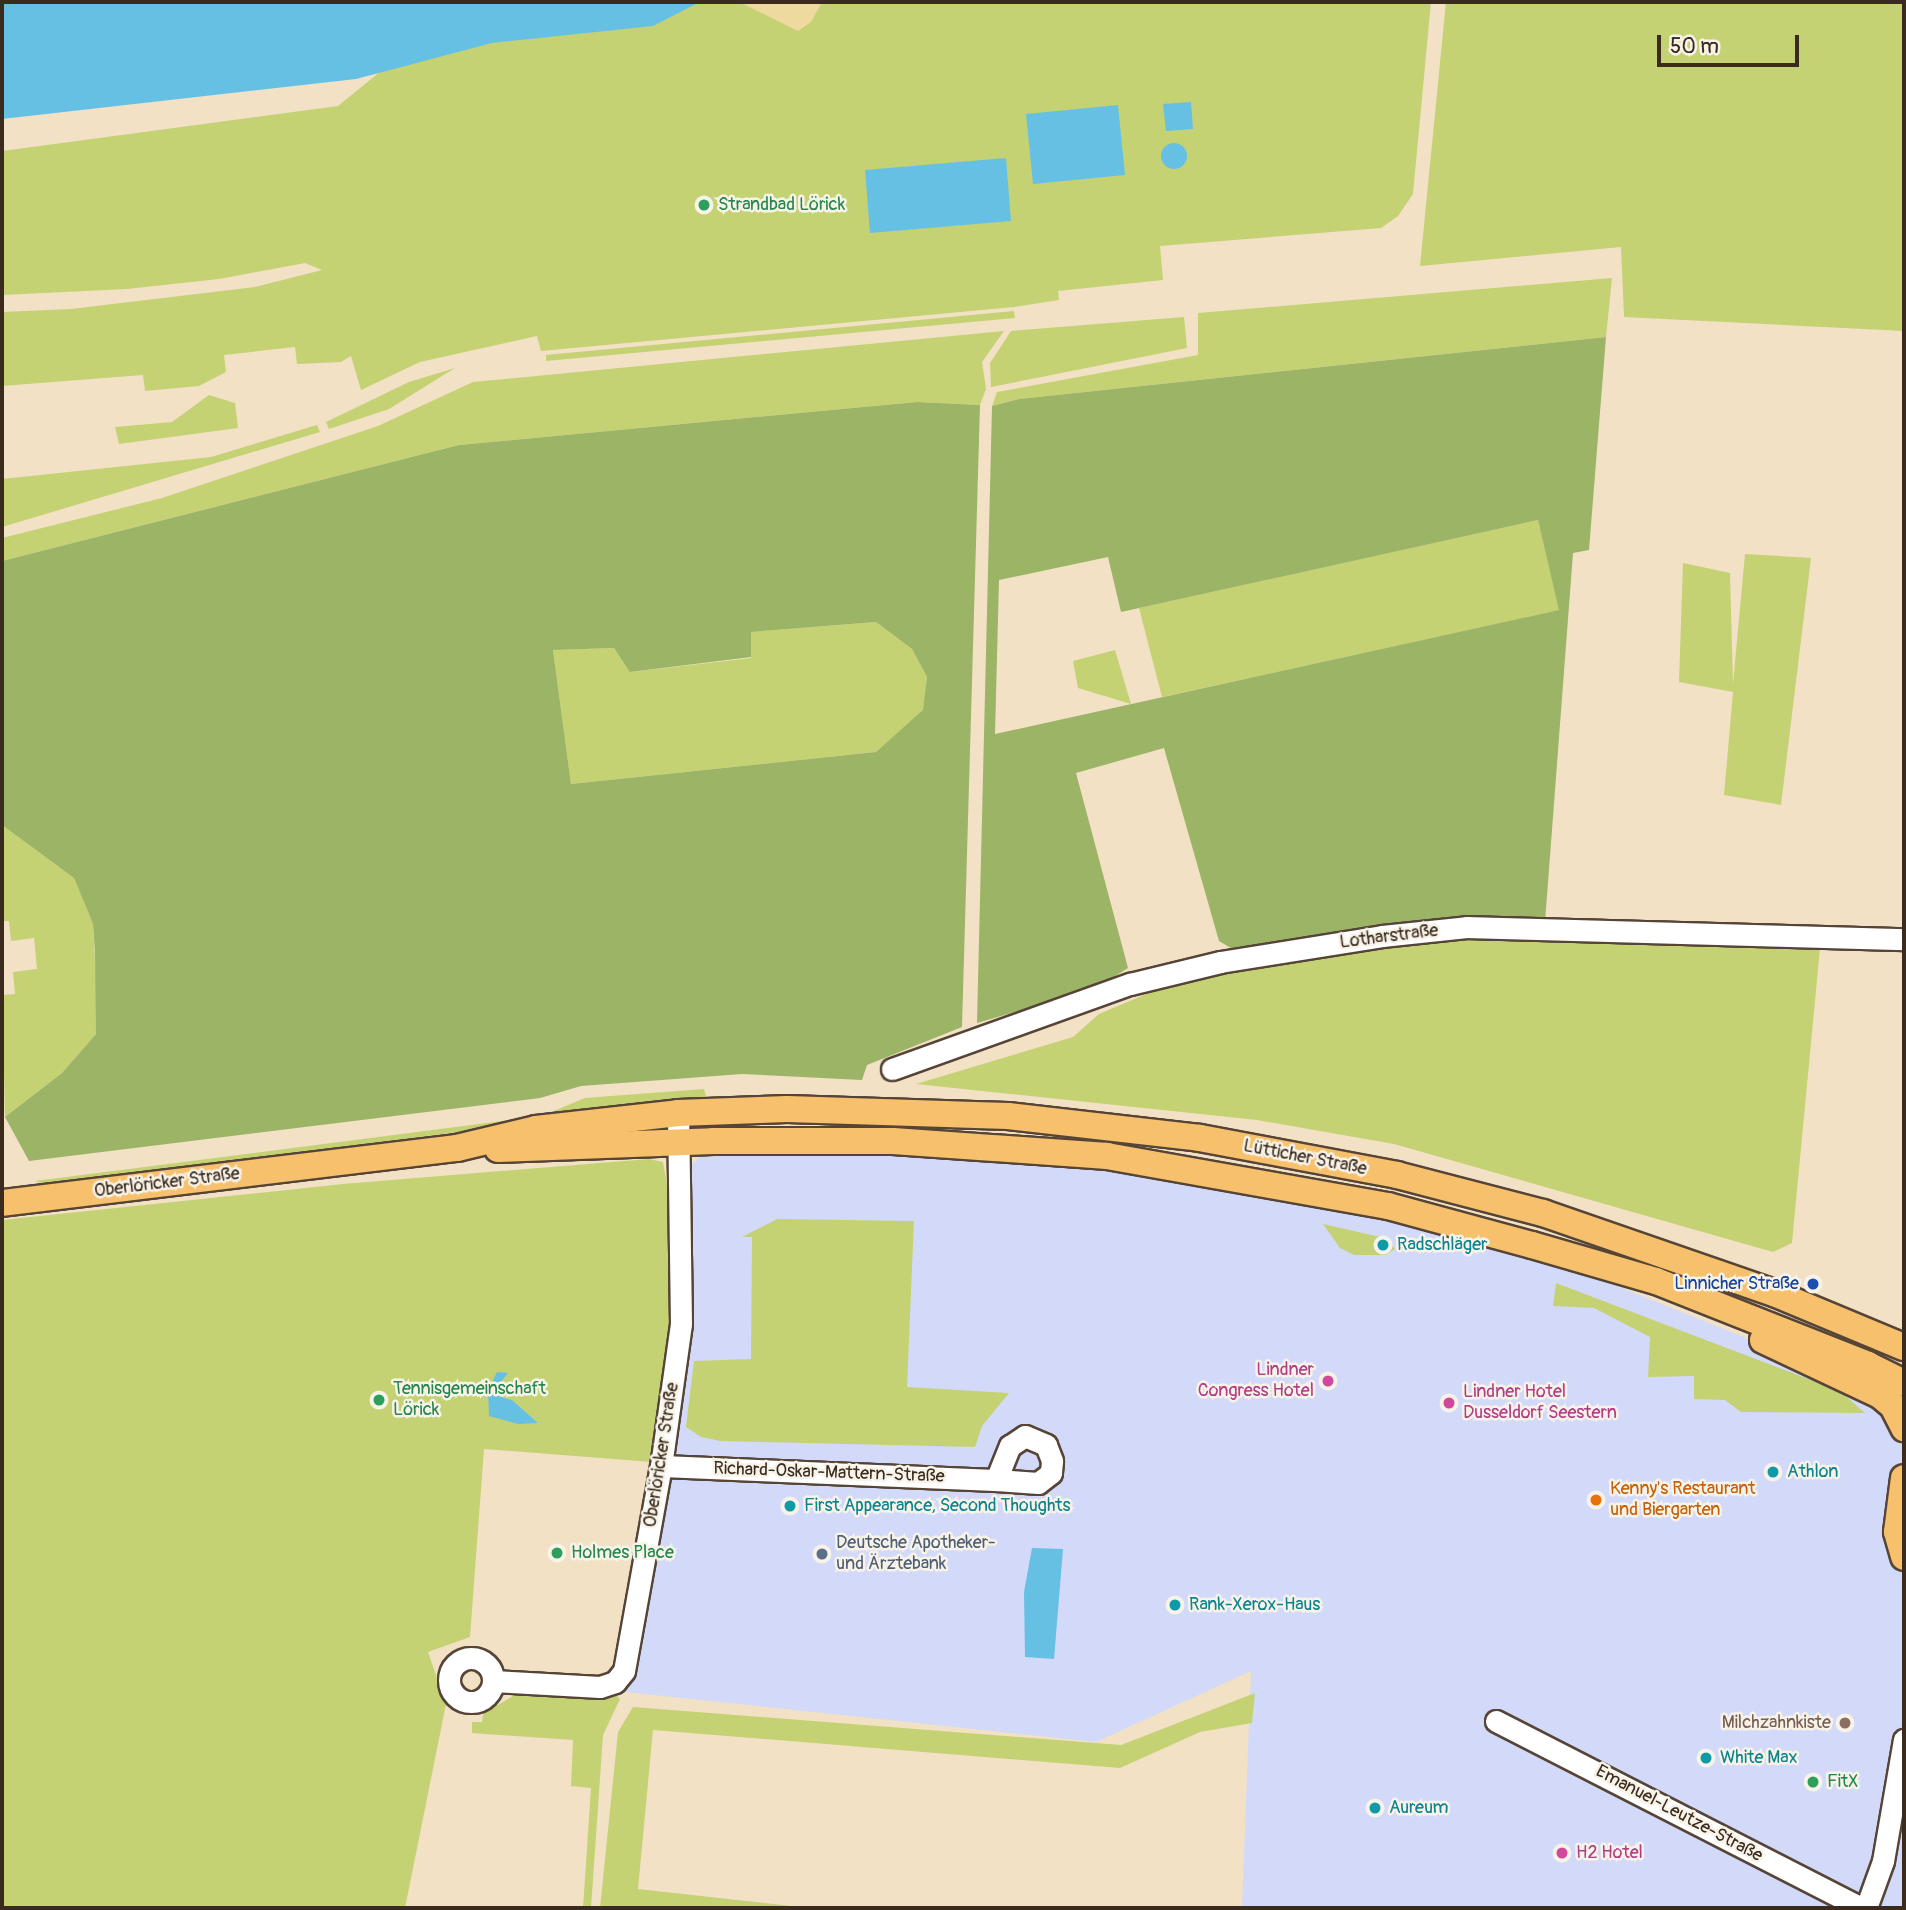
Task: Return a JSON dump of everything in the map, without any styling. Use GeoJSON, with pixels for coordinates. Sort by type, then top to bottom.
{"type":"FeatureCollection","features":[{"type":"Feature","properties":{"kind":"main road","name":"Lütticher Straße"},"geometry":{"type":"LineString","coordinates":[[678,1112],[787,1109],[1008,1116],[1200,1138],[1397,1175],[1543,1213],[1774,1293],[1904,1347]]}},
{"type":"Feature","properties":{"kind":"main road","name":"Oberlöricker Straße"},"geometry":{"type":"LineString","coordinates":[[2,1203],[457,1148],[536,1129],[678,1112]]}},
{"type":"Feature","properties":{"kind":"main road","name":"Lütticher Straße"},"geometry":{"type":"LineString","coordinates":[[681,1142],[893,1141],[1107,1156],[1388,1206],[1598,1264],[1765,1322],[1904,1383]]}},
{"type":"Feature","properties":{"kind":"main road","name":"Oberlöricker Straße"},"geometry":{"type":"LineString","coordinates":[[457,1148],[539,1149],[681,1142]]}},
{"type":"Feature","properties":{"kind":"main road"},"geometry":{"type":"LineString","coordinates":[[1598,1264],[1628,1288],[1760,1339],[1861,1384],[1893,1406],[1904,1428]]}},
{"type":"Feature","properties":{"kind":"main road"},"geometry":{"type":"LineString","coordinates":[[1904,1478],[1897,1532],[1904,1557]]}},
{"type":"Feature","properties":{"kind":"street","name":"Lotharstraße"},"geometry":{"type":"LineString","coordinates":[[892,1069],[1130,984],[1220,962],[1382,936],[1467,927],[1904,939]]}},
{"type":"Feature","properties":{"kind":"street","name":"Oberlöricker Straße"},"geometry":{"type":"LineString","coordinates":[[493,1681],[600,1687],[622,1675],[661,1466],[681,1324],[681,1142],[678,1112]]}},
{"type":"Feature","properties":{"kind":"street","name":"Richard-Oskar-Mattern-Straße"},"geometry":{"type":"LineString","coordinates":[[661,1466],[996,1480]]}},
{"type":"Feature","properties":{"kind":"street","name":"Emanuel-Leutze-Straße"},"geometry":{"type":"LineString","coordinates":[[1496,1721],[1863,1908]]}},
{"type":"Feature","properties":{"kind":"street"},"geometry":{"type":"LineString","coordinates":[[1863,1908],[1883,1861],[1904,1740]]}},
{"type":"Feature","properties":{"kind":"shaded area"},"geometry":{"type":"Polygon","coordinates":[[[708,1147],[1103,1162],[1288,1194],[1525,1249],[1858,1383],[1904,1393],[1904,1908],[1242,1908],[1251,1671],[1096,1742],[625,1692],[665,1463],[686,1171],[708,1147]]]}},
{"type":"Feature","properties":{"kind":"green space","name":"Strandbad Lörick"},"geometry":{"type":"Polygon","coordinates":[[[466,2],[1431,2],[1413,194],[1398,216],[1381,228],[1160,246],[1163,280],[1058,291],[1059,300],[1014,307],[541,351],[537,336],[420,362],[361,390],[351,356],[341,362],[297,364],[295,347],[224,355],[226,372],[199,386],[145,391],[143,375],[2,386],[2,312],[71,309],[255,287],[322,270],[305,263],[219,279],[127,289],[2,295],[2,151],[338,106],[466,2]]]}},
{"type":"Feature","properties":{"kind":"green space"},"geometry":{"type":"Polygon","coordinates":[[[1446,2],[1904,2],[1904,331],[1624,317],[1621,247],[1420,266],[1446,2]]]}},
{"type":"Feature","properties":{"kind":"green space"},"geometry":{"type":"Polygon","coordinates":[[[1612,278],[1606,337],[1019,399],[992,406],[997,392],[1198,355],[1198,313],[1612,278]]]}},
{"type":"Feature","properties":{"kind":"green space"},"geometry":{"type":"Polygon","coordinates":[[[1014,311],[1015,318],[546,361],[546,355],[1014,311]]]}},
{"type":"Feature","properties":{"kind":"green space"},"geometry":{"type":"Polygon","coordinates":[[[1184,317],[1187,348],[991,387],[990,363],[1011,331],[1184,317]]]}},
{"type":"Feature","properties":{"kind":"green space"},"geometry":{"type":"Polygon","coordinates":[[[1004,331],[982,362],[986,389],[980,405],[917,402],[459,445],[2,561],[2,538],[162,498],[378,426],[473,382],[1004,331]]]}},
{"type":"Feature","properties":{"kind":"green space"},"geometry":{"type":"Polygon","coordinates":[[[1606,337],[1589,550],[1573,553],[1545,922],[1241,954],[1219,941],[1164,748],[1076,773],[1128,968],[1094,989],[977,1023],[992,406],[1019,399],[1606,337]],[[1538,520],[1121,612],[1108,557],[999,580],[995,734],[1559,610],[1538,520]]]}},
{"type":"Feature","properties":{"kind":"green space"},"geometry":{"type":"Polygon","coordinates":[[[455,368],[389,409],[329,429],[326,422],[409,382],[455,368]]]}},
{"type":"Feature","properties":{"kind":"green space"},"geometry":{"type":"Polygon","coordinates":[[[209,395],[235,403],[238,428],[119,444],[115,427],[172,422],[209,395]]]}},
{"type":"Feature","properties":{"kind":"green space"},"geometry":{"type":"Polygon","coordinates":[[[917,402],[980,405],[962,1027],[867,1065],[862,1080],[742,1074],[581,1086],[540,1098],[29,1161],[5,1117],[62,1073],[96,1034],[95,952],[93,924],[74,878],[2,825],[2,561],[459,445],[917,402]],[[876,622],[751,632],[751,657],[630,672],[614,648],[553,650],[571,784],[876,752],[923,710],[927,677],[912,649],[876,622]]]}},
{"type":"Feature","properties":{"kind":"green space"},"geometry":{"type":"Polygon","coordinates":[[[317,425],[320,432],[2,527],[2,479],[211,457],[317,425]]]}},
{"type":"Feature","properties":{"kind":"green space"},"geometry":{"type":"Polygon","coordinates":[[[1538,520],[1560,610],[1162,697],[1139,608],[1538,520]]]}},
{"type":"Feature","properties":{"kind":"green space"},"geometry":{"type":"Polygon","coordinates":[[[1745,554],[1811,558],[1781,805],[1724,795],[1733,692],[1679,682],[1683,563],[1730,573],[1733,684],[1745,554]]]}},
{"type":"Feature","properties":{"kind":"green space"},"geometry":{"type":"Polygon","coordinates":[[[876,622],[912,649],[927,677],[924,710],[876,752],[571,784],[553,650],[614,648],[631,672],[751,658],[750,632],[876,622]]]}},
{"type":"Feature","properties":{"kind":"green space"},"geometry":{"type":"Polygon","coordinates":[[[1115,650],[1131,704],[1078,688],[1073,661],[1115,650]]]}},
{"type":"Feature","properties":{"kind":"green space"},"geometry":{"type":"Polygon","coordinates":[[[2,825],[74,878],[93,924],[97,996],[96,1034],[62,1073],[5,1117],[2,995],[15,994],[13,972],[37,969],[34,938],[11,941],[9,921],[2,921],[2,825]]]}},
{"type":"Feature","properties":{"kind":"green space"},"geometry":{"type":"Polygon","coordinates":[[[1489,932],[1821,938],[1792,1243],[1773,1252],[1394,1144],[1257,1120],[916,1084],[1073,1037],[1099,1014],[1208,968],[1489,932]]]}},
{"type":"Feature","properties":{"kind":"green space"},"geometry":{"type":"Polygon","coordinates":[[[704,1089],[707,1100],[47,1185],[35,1181],[542,1116],[585,1098],[704,1089]]]}},
{"type":"Feature","properties":{"kind":"green space"},"geometry":{"type":"Polygon","coordinates":[[[649,1159],[663,1162],[672,1211],[671,1325],[652,1462],[484,1449],[470,1637],[428,1652],[446,1704],[405,1908],[2,1908],[2,1220],[343,1184],[649,1159]]]}},
{"type":"Feature","properties":{"kind":"green space"},"geometry":{"type":"Polygon","coordinates":[[[777,1219],[914,1221],[907,1387],[1009,1393],[982,1426],[975,1447],[720,1441],[701,1437],[686,1427],[694,1361],[751,1359],[752,1237],[742,1237],[777,1219]]]}},
{"type":"Feature","properties":{"kind":"green space"},"geometry":{"type":"Polygon","coordinates":[[[1323,1224],[1385,1238],[1395,1249],[1386,1255],[1354,1255],[1340,1248],[1323,1224]]]}},
{"type":"Feature","properties":{"kind":"green space"},"geometry":{"type":"Polygon","coordinates":[[[1556,1283],[1840,1391],[1865,1413],[1741,1412],[1725,1400],[1694,1399],[1694,1376],[1648,1377],[1650,1337],[1594,1308],[1553,1306],[1556,1283]]]}},
{"type":"Feature","properties":{"kind":"green space"},"geometry":{"type":"Polygon","coordinates":[[[523,1690],[614,1693],[620,1699],[603,1735],[591,1908],[583,1908],[591,1788],[571,1786],[573,1740],[472,1733],[472,1722],[482,1722],[483,1714],[523,1690]]]}},
{"type":"Feature","properties":{"kind":"green space"},"geometry":{"type":"Polygon","coordinates":[[[1255,1693],[1252,1723],[1200,1732],[1120,1768],[653,1730],[638,1889],[810,1908],[600,1908],[618,1732],[633,1707],[1121,1745],[1255,1693]]]}},
{"type":"Feature","properties":{"kind":"sand"},"geometry":{"type":"Polygon","coordinates":[[[739,2],[822,2],[811,22],[798,31],[739,2]]]}},
{"type":"Feature","properties":{"kind":"water"},"geometry":{"type":"Polygon","coordinates":[[[2,2],[700,2],[653,26],[492,43],[356,79],[2,119],[2,2]]]}},
{"type":"Feature","properties":{"kind":"water"},"geometry":{"type":"Polygon","coordinates":[[[1191,102],[1193,129],[1166,131],[1163,104],[1191,102]]]}},
{"type":"Feature","properties":{"kind":"water"},"geometry":{"type":"Polygon","coordinates":[[[1118,105],[1125,175],[1033,184],[1026,114],[1118,105]]]}},
{"type":"Feature","properties":{"kind":"water"},"geometry":{"type":"Polygon","coordinates":[[[1174,143],[1183,147],[1187,156],[1183,165],[1174,169],[1165,165],[1161,156],[1165,147],[1174,143]]]}},
{"type":"Feature","properties":{"kind":"water"},"geometry":{"type":"Polygon","coordinates":[[[1006,158],[1011,221],[870,233],[865,170],[1006,158]]]}},
{"type":"Feature","properties":{"kind":"water"},"geometry":{"type":"Polygon","coordinates":[[[497,1372],[508,1373],[497,1387],[501,1397],[512,1400],[538,1423],[518,1424],[489,1416],[488,1391],[497,1372]]]}},
{"type":"Feature","properties":{"kind":"water"},"geometry":{"type":"Polygon","coordinates":[[[1032,1548],[1063,1549],[1054,1659],[1025,1657],[1024,1592],[1032,1548]]]}},
{"type":"Feature","properties":{"kind":"place","name":"Strandbad Lörick"},"geometry":{"type":"Point","coordinates":[704,205]}},
{"type":"Feature","properties":{"kind":"place","name":"Radschläger"},"geometry":{"type":"Point","coordinates":[1383,1245]}},
{"type":"Feature","properties":{"kind":"place","name":"Linnicher Straße"},"geometry":{"type":"Point","coordinates":[1813,1284]}},
{"type":"Feature","properties":{"kind":"place","name":"Lindner Congress Hotel"},"geometry":{"type":"Point","coordinates":[1328,1381]}},
{"type":"Feature","properties":{"kind":"place","name":"Tennisgemeinschaft Lörick"},"geometry":{"type":"Point","coordinates":[379,1400]}},
{"type":"Feature","properties":{"kind":"place","name":"Lindner Hotel Dusseldorf Seestern"},"geometry":{"type":"Point","coordinates":[1449,1403]}},
{"type":"Feature","properties":{"kind":"place","name":"Athlon"},"geometry":{"type":"Point","coordinates":[1773,1472]}},
{"type":"Feature","properties":{"kind":"place","name":"Kenny's Restaurant und Biergarten"},"geometry":{"type":"Point","coordinates":[1596,1500]}},
{"type":"Feature","properties":{"kind":"place","name":"First Appearance, Second Thoughts"},"geometry":{"type":"Point","coordinates":[790,1506]}},
{"type":"Feature","properties":{"kind":"place","name":"Holmes Place"},"geometry":{"type":"Point","coordinates":[557,1553]}},
{"type":"Feature","properties":{"kind":"place","name":"Deutsche Apotheker- und Ärztebank"},"geometry":{"type":"Point","coordinates":[822,1554]}},
{"type":"Feature","properties":{"kind":"place","name":"Rank-Xerox-Haus"},"geometry":{"type":"Point","coordinates":[1175,1605]}},
{"type":"Feature","properties":{"kind":"place","name":"Milchzahnkiste"},"geometry":{"type":"Point","coordinates":[1845,1723]}},
{"type":"Feature","properties":{"kind":"place","name":"White Max"},"geometry":{"type":"Point","coordinates":[1706,1758]}},
{"type":"Feature","properties":{"kind":"place","name":"FitX"},"geometry":{"type":"Point","coordinates":[1813,1782]}},
{"type":"Feature","properties":{"kind":"place","name":"Aureum"},"geometry":{"type":"Point","coordinates":[1375,1808]}},
{"type":"Feature","properties":{"kind":"place","name":"H2 Hotel"},"geometry":{"type":"Point","coordinates":[1562,1853]}}]}
